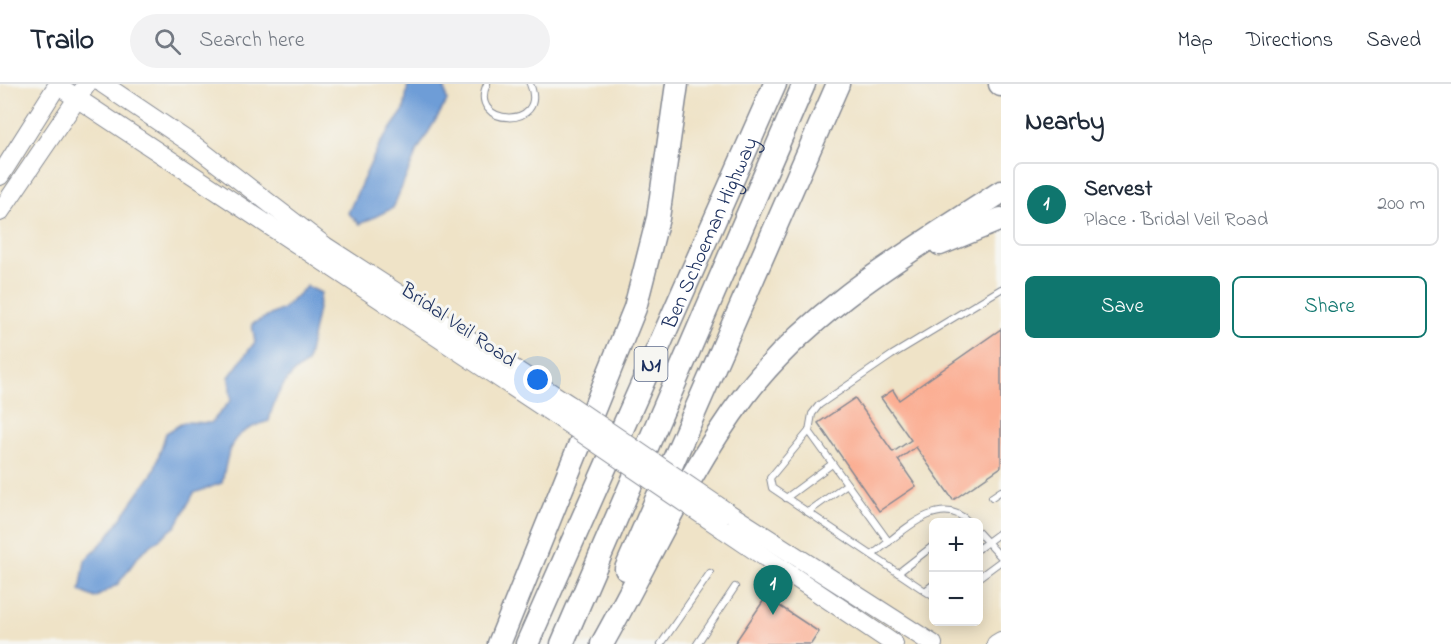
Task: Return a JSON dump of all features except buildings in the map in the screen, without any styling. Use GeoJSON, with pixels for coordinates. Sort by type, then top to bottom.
{"type":"FeatureCollection","features":[{"type":"Feature","properties":{"kind":"highway"},"geometry":{"type":"LineString","coordinates":[[664,84],[668,150]]}},
{"type":"Feature","properties":{"kind":"highway"},"geometry":{"type":"LineString","coordinates":[[499,644],[635,308],[658,218],[677,84]]}},
{"type":"Feature","properties":{"kind":"highway","name":"Ben Schoeman Highway"},"geometry":{"type":"LineString","coordinates":[[527,644],[775,84]]}},
{"type":"Feature","properties":{"kind":"highway","name":"Ben Schoeman Highway"},"geometry":{"type":"LineString","coordinates":[[562,644],[804,84]]}},
{"type":"Feature","properties":{"kind":"highway"},"geometry":{"type":"LineString","coordinates":[[594,644],[838,84]]}},
{"type":"Feature","properties":{"kind":"highway"},"geometry":{"type":"LineString","coordinates":[[602,644],[697,467],[746,394],[783,352],[836,304],[871,278],[1001,192]]}},
{"type":"Feature","properties":{"kind":"highway"},"geometry":{"type":"LineString","coordinates":[[871,278],[927,249],[1001,219]]}},
{"type":"Feature","properties":{"kind":"street","name":"Bridal Veil Road"},"geometry":{"type":"LineString","coordinates":[[103,84],[195,146],[326,246],[565,412]]}},
{"type":"Feature","properties":{"kind":"street","name":"Bridal Veil Road"},"geometry":{"type":"LineString","coordinates":[[57,85],[82,91],[725,520],[933,644]]}},
{"type":"Feature","properties":{"kind":"street"},"geometry":{"type":"LineString","coordinates":[[0,176],[57,85]]}},
{"type":"Feature","properties":{"kind":"street"},"geometry":{"type":"LineString","coordinates":[[0,212],[82,91]]}},
{"type":"Feature","properties":{"kind":"street","name":"Bridal Veil Road"},"geometry":{"type":"LineString","coordinates":[[725,520],[838,607],[894,644]]}},
{"type":"Feature","properties":{"kind":"street"},"geometry":{"type":"LineString","coordinates":[[838,607],[887,644]]}},
{"type":"Feature","properties":{"kind":"street"},"geometry":{"type":"LineString","coordinates":[[996,644],[1001,641]]}},
{"type":"Feature","properties":{"kind":"lane"},"geometry":{"type":"LineString","coordinates":[[487,84],[484,97],[486,105],[491,112],[506,119],[514,118],[528,110],[533,95],[530,84]]}},
{"type":"Feature","properties":{"kind":"lane"},"geometry":{"type":"LineString","coordinates":[[929,594],[772,488],[770,478],[809,431],[812,414],[819,405],[892,355],[1001,289]]}},
{"type":"Feature","properties":{"kind":"lane"},"geometry":{"type":"LineString","coordinates":[[809,431],[889,542]]}},
{"type":"Feature","properties":{"kind":"lane"},"geometry":{"type":"LineString","coordinates":[[786,498],[832,464]]}},
{"type":"Feature","properties":{"kind":"lane"},"geometry":{"type":"LineString","coordinates":[[808,512],[847,484]]}},
{"type":"Feature","properties":{"kind":"lane"},"geometry":{"type":"LineString","coordinates":[[992,497],[1001,491]]}},
{"type":"Feature","properties":{"kind":"lane"},"geometry":{"type":"LineString","coordinates":[[872,555],[927,514],[946,510],[960,513],[963,518]]}},
{"type":"Feature","properties":{"kind":"lane"},"geometry":{"type":"LineString","coordinates":[[983,545],[1001,532]]}},
{"type":"Feature","properties":{"kind":"lane"},"geometry":{"type":"LineString","coordinates":[[983,538],[1001,559],[983,574]]}},
{"type":"Feature","properties":{"kind":"lane"},"geometry":{"type":"LineString","coordinates":[[898,573],[929,548]]}},
{"type":"Feature","properties":{"kind":"lane"},"geometry":{"type":"LineString","coordinates":[[661,644],[710,573]]}},
{"type":"Feature","properties":{"kind":"lane"},"geometry":{"type":"LineString","coordinates":[[697,644],[735,587]]}},
{"type":"Feature","properties":{"kind":"lane"},"geometry":{"type":"LineString","coordinates":[[925,591],[929,588]]}},
{"type":"Feature","properties":{"kind":"water"},"geometry":{"type":"Polygon","coordinates":[[[408,84],[444,84],[447,101],[417,151],[393,208],[360,224],[348,213],[379,145],[404,110],[408,84]]]}},
{"type":"Feature","properties":{"kind":"water"},"geometry":{"type":"Polygon","coordinates":[[[307,286],[321,293],[307,363],[287,380],[274,404],[269,421],[246,430],[239,436],[230,449],[222,483],[194,493],[176,526],[140,554],[118,584],[95,598],[80,591],[85,560],[107,538],[154,471],[166,433],[184,422],[211,423],[231,400],[229,377],[255,342],[252,324],[283,309],[307,286]]]}},
{"type":"Feature","properties":{"kind":"place","name":"Servest"},"geometry":{"type":"Point","coordinates":[773,615]}}]}
